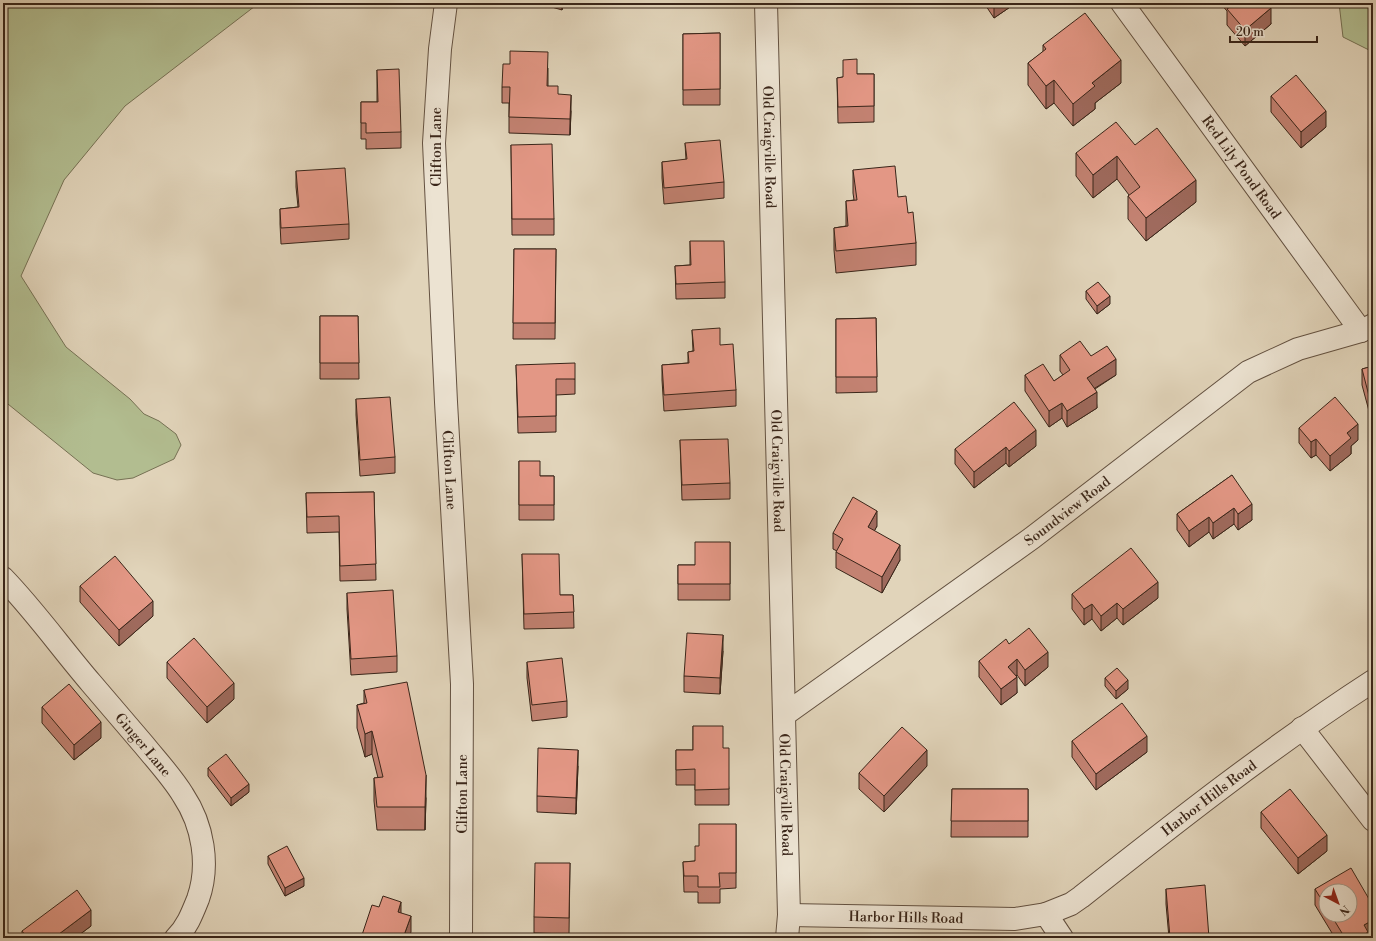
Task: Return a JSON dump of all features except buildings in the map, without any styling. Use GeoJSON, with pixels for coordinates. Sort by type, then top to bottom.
{"type":"FeatureCollection","features":[{"type":"Feature","properties":{"kind":"street","name":"Clifton Lane"},"geometry":{"type":"LineString","coordinates":[[446,3],[440,49],[434,143],[446,402],[462,684],[461,938]]}},
{"type":"Feature","properties":{"kind":"street","name":"Old Craigville Road"},"geometry":{"type":"LineString","coordinates":[[766,3],[789,915],[787,938]]}},
{"type":"Feature","properties":{"kind":"street","name":"Red Lily Pond Road"},"geometry":{"type":"LineString","coordinates":[[1122,3],[1367,328]]}},
{"type":"Feature","properties":{"kind":"street","name":"Soundview Road"},"geometry":{"type":"LineString","coordinates":[[784,715],[1032,538],[1248,372],[1298,349],[1367,328]]}},
{"type":"Feature","properties":{"kind":"street","name":"Ginger Lane"},"geometry":{"type":"LineString","coordinates":[[3,578],[37,615],[71,659],[170,776],[184,796],[192,812],[201,835],[204,858],[204,878],[192,915],[182,932],[176,938]]}},
{"type":"Feature","properties":{"kind":"street","name":"Harbor Hills Road"},"geometry":{"type":"LineString","coordinates":[[789,915],[1015,919],[1046,914],[1071,904],[1190,811],[1302,728],[1373,681]]}},
{"type":"Feature","properties":{"kind":"street"},"geometry":{"type":"LineString","coordinates":[[1302,728],[1373,820]]}},
{"type":"Feature","properties":{"kind":"street"},"geometry":{"type":"LineString","coordinates":[[1046,914],[1062,938]]}},
{"type":"Feature","properties":{"kind":"green space"},"geometry":{"type":"Polygon","coordinates":[[[3,3],[259,3],[125,106],[64,180],[21,276],[66,347],[130,399],[144,414],[159,421],[176,434],[181,445],[174,459],[133,478],[117,480],[93,473],[3,400],[3,3]]]}},
{"type":"Feature","properties":{"kind":"green space"},"geometry":{"type":"Polygon","coordinates":[[[1339,3],[1373,3],[1373,52],[1343,37],[1339,3]]]}}]}
